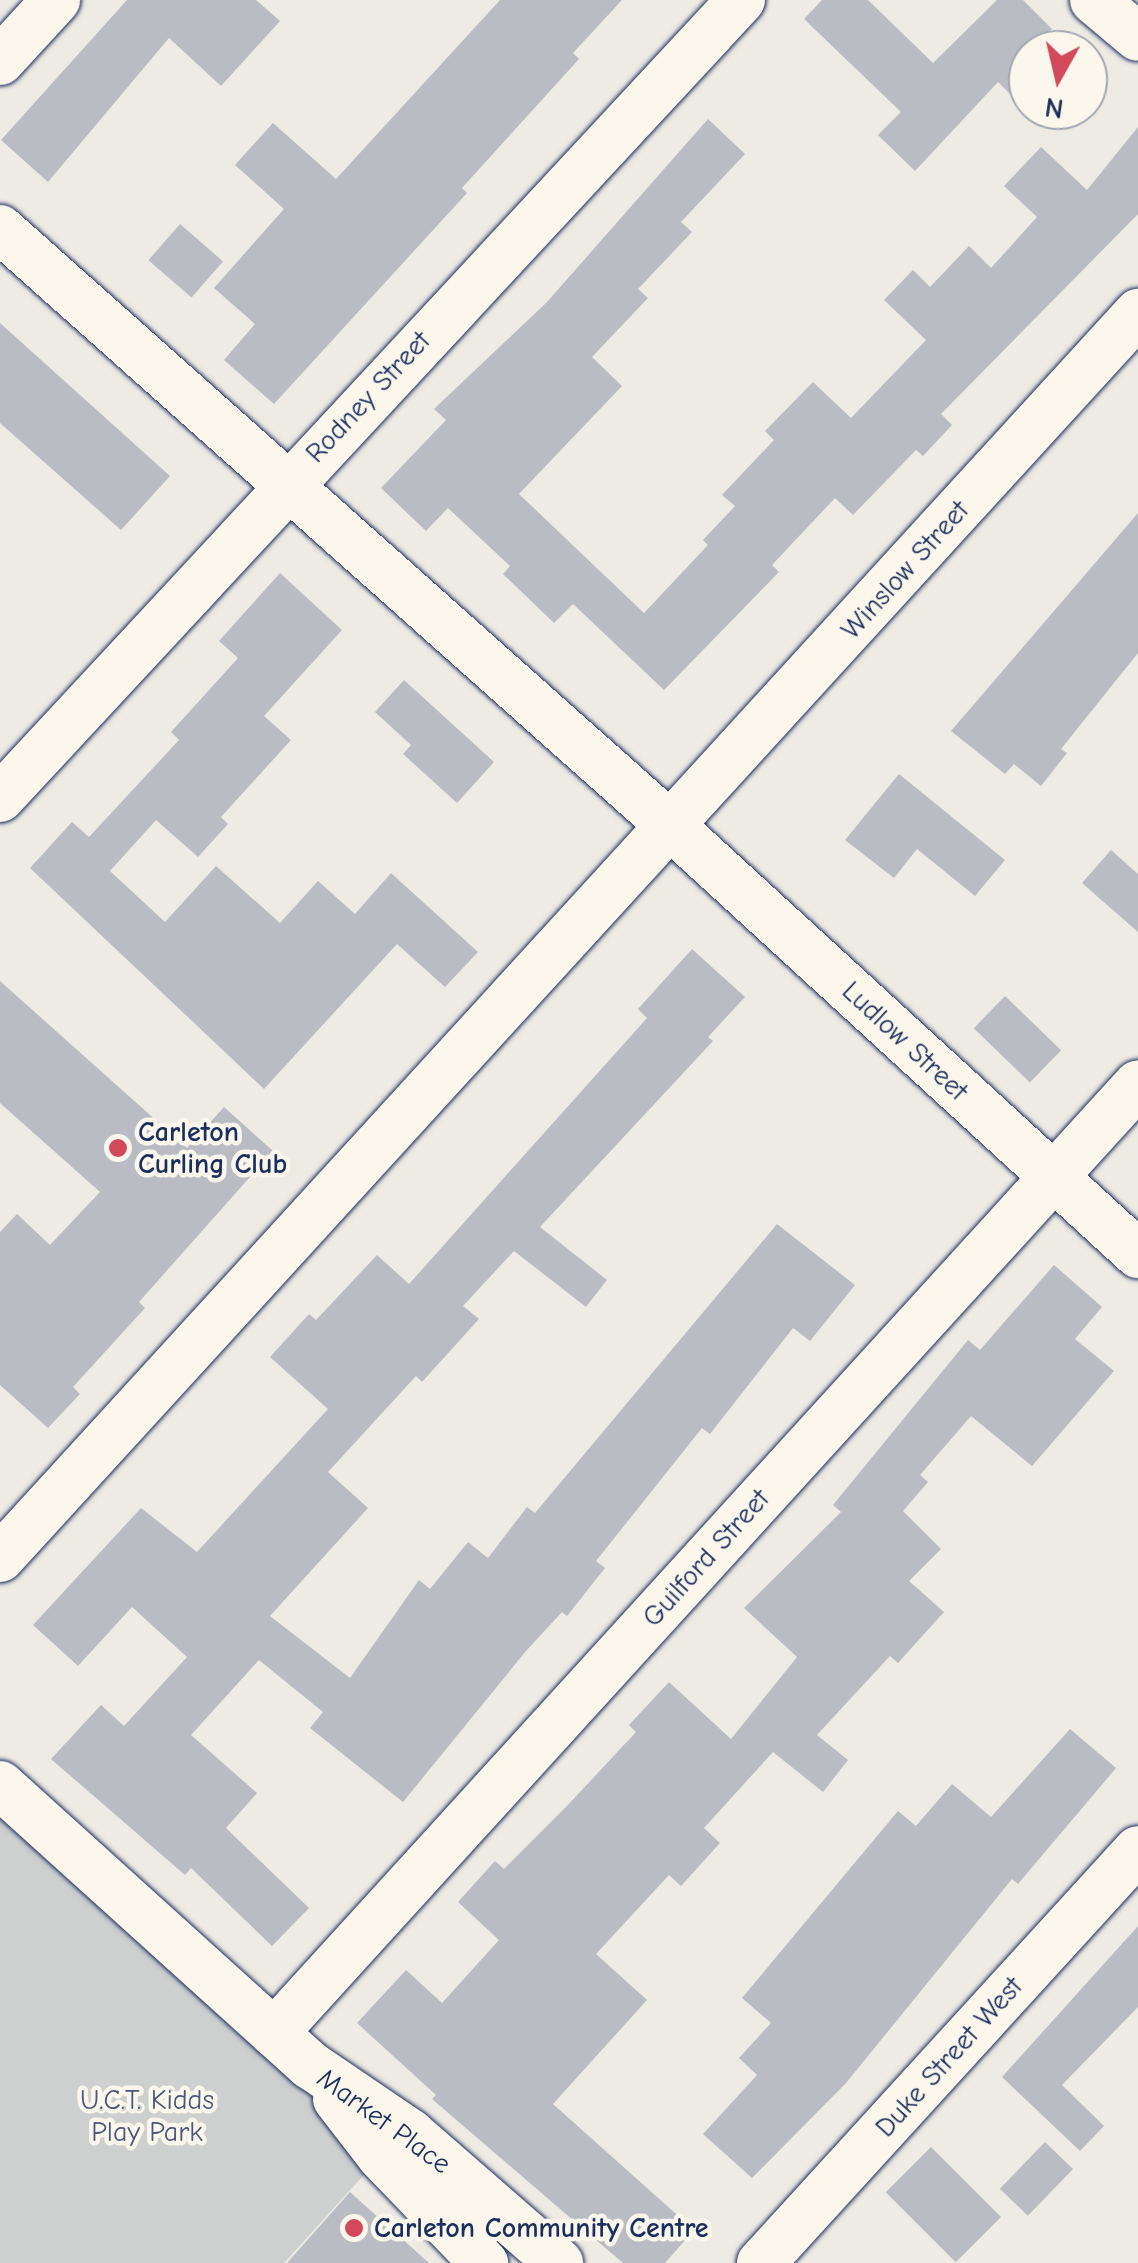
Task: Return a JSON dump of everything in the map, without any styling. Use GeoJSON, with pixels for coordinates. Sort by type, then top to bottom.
{"type":"FeatureCollection","features":[{"type":"Feature","properties":{"kind":"street"},"geometry":{"type":"LineString","coordinates":[[0,61],[56,0]]}},
{"type":"Feature","properties":{"kind":"street","name":"Rodney Street"},"geometry":{"type":"LineString","coordinates":[[0,798],[285,484],[741,0]]}},
{"type":"Feature","properties":{"kind":"street"},"geometry":{"type":"LineString","coordinates":[[1094,0],[1138,37]]}},
{"type":"Feature","properties":{"kind":"street","name":"Ludlow Street"},"geometry":{"type":"LineString","coordinates":[[0,229],[673,828],[1138,1254]]}},
{"type":"Feature","properties":{"kind":"street","name":"Winslow Street"},"geometry":{"type":"LineString","coordinates":[[0,1558],[673,828],[1138,313]]}},
{"type":"Feature","properties":{"kind":"street","name":"Guilford Street"},"geometry":{"type":"LineString","coordinates":[[274,2033],[1138,1084]]}},
{"type":"Feature","properties":{"kind":"street"},"geometry":{"type":"LineString","coordinates":[[0,1785],[310,2065]]}},
{"type":"Feature","properties":{"kind":"street","name":"Duke Street West"},"geometry":{"type":"LineString","coordinates":[[761,2263],[1138,1850]]}},
{"type":"Feature","properties":{"kind":"street","name":"Market Place"},"geometry":{"type":"LineString","coordinates":[[310,2065],[381,2156],[484,2263]]}},
{"type":"Feature","properties":{"kind":"street","name":"Market Place"},"geometry":{"type":"LineString","coordinates":[[310,2065],[410,2133],[559,2263]]}},
{"type":"Feature","properties":{"kind":"green space","name":"U.C.T. Kidds Play Park"},"geometry":{"type":"Polygon","coordinates":[[[0,1785],[381,2156],[284,2263],[0,2263],[0,1785]]]}},
{"type":"Feature","properties":{"kind":"building"},"geometry":{"type":"Polygon","coordinates":[[[127,0],[256,0],[280,21],[221,86],[169,38],[48,182],[1,140],[127,0]]]}},
{"type":"Feature","properties":{"kind":"building"},"geometry":{"type":"Polygon","coordinates":[[[500,0],[622,0],[573,53],[579,59],[462,188],[467,193],[274,404],[224,360],[255,324],[214,288],[284,209],[235,165],[273,123],[336,179],[500,0]]]}},
{"type":"Feature","properties":{"kind":"building"},"geometry":{"type":"Polygon","coordinates":[[[822,0],[868,0],[933,63],[997,0],[1023,0],[1052,29],[1008,30],[1008,92],[998,82],[915,171],[878,135],[901,112],[804,19],[822,0]]]}},
{"type":"Feature","properties":{"kind":"building"},"geometry":{"type":"Polygon","coordinates":[[[708,119],[745,154],[681,222],[692,232],[638,289],[648,298],[592,357],[622,386],[519,494],[644,613],[708,545],[703,540],[735,506],[722,495],[774,440],[765,431],[813,382],[851,418],[926,340],[884,300],[913,270],[930,287],[969,246],[991,268],[1037,217],[1004,186],[1041,147],[1087,190],[1138,127],[1138,214],[941,414],[952,425],[923,456],[916,450],[853,515],[835,498],[772,565],[779,572],[664,690],[573,604],[554,623],[503,574],[510,566],[448,508],[426,531],[381,488],[446,420],[434,409],[547,302],[708,119]]]}},
{"type":"Feature","properties":{"kind":"building"},"geometry":{"type":"Polygon","coordinates":[[[180,224],[223,261],[192,298],[149,260],[180,224]]]}},
{"type":"Feature","properties":{"kind":"building"},"geometry":{"type":"Polygon","coordinates":[[[0,323],[170,476],[121,530],[0,423],[0,323]]]}},
{"type":"Feature","properties":{"kind":"building"},"geometry":{"type":"Polygon","coordinates":[[[1138,513],[1138,653],[1061,749],[1067,753],[1041,786],[1014,764],[1005,774],[951,731],[1138,513]]]}},
{"type":"Feature","properties":{"kind":"building"},"geometry":{"type":"Polygon","coordinates":[[[280,573],[342,630],[264,716],[291,740],[221,817],[228,824],[198,857],[156,820],[110,871],[165,922],[216,866],[280,923],[318,881],[355,914],[391,873],[478,952],[445,987],[397,944],[264,1089],[30,868],[72,822],[89,837],[179,740],[171,732],[238,658],[219,641],[280,573]]]}},
{"type":"Feature","properties":{"kind":"building"},"geometry":{"type":"Polygon","coordinates":[[[404,680],[494,762],[457,803],[403,754],[411,745],[375,712],[404,680]]]}},
{"type":"Feature","properties":{"kind":"building"},"geometry":{"type":"Polygon","coordinates":[[[899,774],[1005,860],[975,896],[917,849],[894,878],[845,840],[899,774]]]}},
{"type":"Feature","properties":{"kind":"building"},"geometry":{"type":"Polygon","coordinates":[[[1111,850],[1138,874],[1138,932],[1082,883],[1111,850]]]}},
{"type":"Feature","properties":{"kind":"building"},"geometry":{"type":"Polygon","coordinates":[[[692,949],[745,997],[708,1037],[713,1041],[540,1227],[607,1280],[586,1307],[514,1251],[463,1306],[479,1319],[422,1382],[416,1376],[328,1472],[368,1508],[270,1616],[350,1678],[419,1580],[430,1589],[468,1542],[488,1558],[527,1507],[535,1513],[777,1224],[855,1285],[810,1341],[793,1328],[710,1434],[702,1428],[596,1561],[605,1568],[567,1616],[562,1612],[526,1651],[403,1802],[310,1728],[323,1712],[259,1660],[191,1735],[257,1793],[226,1828],[309,1908],[272,1946],[191,1868],[185,1875],[51,1759],[101,1705],[124,1726],[187,1657],[132,1607],[78,1666],[33,1625],[141,1508],[197,1552],[328,1409],[270,1357],[309,1314],[316,1320],[377,1255],[409,1284],[647,1018],[638,1009],[692,949]]]}},
{"type":"Feature","properties":{"kind":"building"},"geometry":{"type":"Polygon","coordinates":[[[0,981],[187,1148],[224,1107],[273,1151],[139,1302],[145,1308],[73,1387],[80,1394],[48,1428],[0,1385],[0,1232],[17,1214],[50,1245],[100,1192],[0,1103],[0,981]]]}},
{"type":"Feature","properties":{"kind":"building"},"geometry":{"type":"Polygon","coordinates":[[[1005,996],[1061,1050],[1030,1083],[974,1028],[1005,996]]]}},
{"type":"Feature","properties":{"kind":"building"},"geometry":{"type":"Polygon","coordinates":[[[1054,1265],[1102,1307],[1075,1339],[1114,1371],[1032,1466],[971,1416],[920,1475],[928,1482],[903,1511],[941,1549],[909,1581],[944,1612],[898,1663],[890,1656],[817,1735],[848,1760],[823,1792],[773,1752],[704,1828],[720,1843],[681,1886],[669,1875],[596,1954],[647,2000],[553,2104],[694,2230],[665,2263],[623,2263],[432,2099],[436,2095],[357,2023],[406,1970],[442,2003],[499,1940],[458,1902],[495,1861],[504,1869],[566,1807],[636,1732],[629,1725],[669,1682],[731,1739],[797,1657],[744,1608],[841,1512],[833,1505],[968,1340],[980,1350],[1054,1265]]]}},
{"type":"Feature","properties":{"kind":"building"},"geometry":{"type":"Polygon","coordinates":[[[1070,1729],[1116,1768],[1018,1884],[1012,1879],[846,2083],[752,2178],[703,2134],[757,2075],[739,2058],[771,2023],[742,1998],[898,1811],[916,1826],[952,1784],[991,1817],[1070,1729]]]}},
{"type":"Feature","properties":{"kind":"building"},"geometry":{"type":"Polygon","coordinates":[[[1138,1926],[1138,2007],[1062,2085],[1104,2126],[1080,2151],[1002,2077],[1138,1926]]]}},
{"type":"Feature","properties":{"kind":"building"},"geometry":{"type":"Polygon","coordinates":[[[1045,2142],[1073,2169],[1028,2216],[1000,2189],[1045,2142]]]}},
{"type":"Feature","properties":{"kind":"building"},"geometry":{"type":"Polygon","coordinates":[[[931,2147],[1001,2217],[956,2262],[886,2192],[931,2147]]]}},
{"type":"Feature","properties":{"kind":"building","name":"Carleton Community Centre"},"geometry":{"type":"Polygon","coordinates":[[[350,2192],[429,2263],[287,2263],[350,2192]]]}},
{"type":"Feature","properties":{"kind":"place","name":"Carleton Curling Club"},"geometry":{"type":"Point","coordinates":[118,1148]}},
{"type":"Feature","properties":{"kind":"place","name":"Carleton Community Centre"},"geometry":{"type":"Point","coordinates":[354,2228]}}]}
